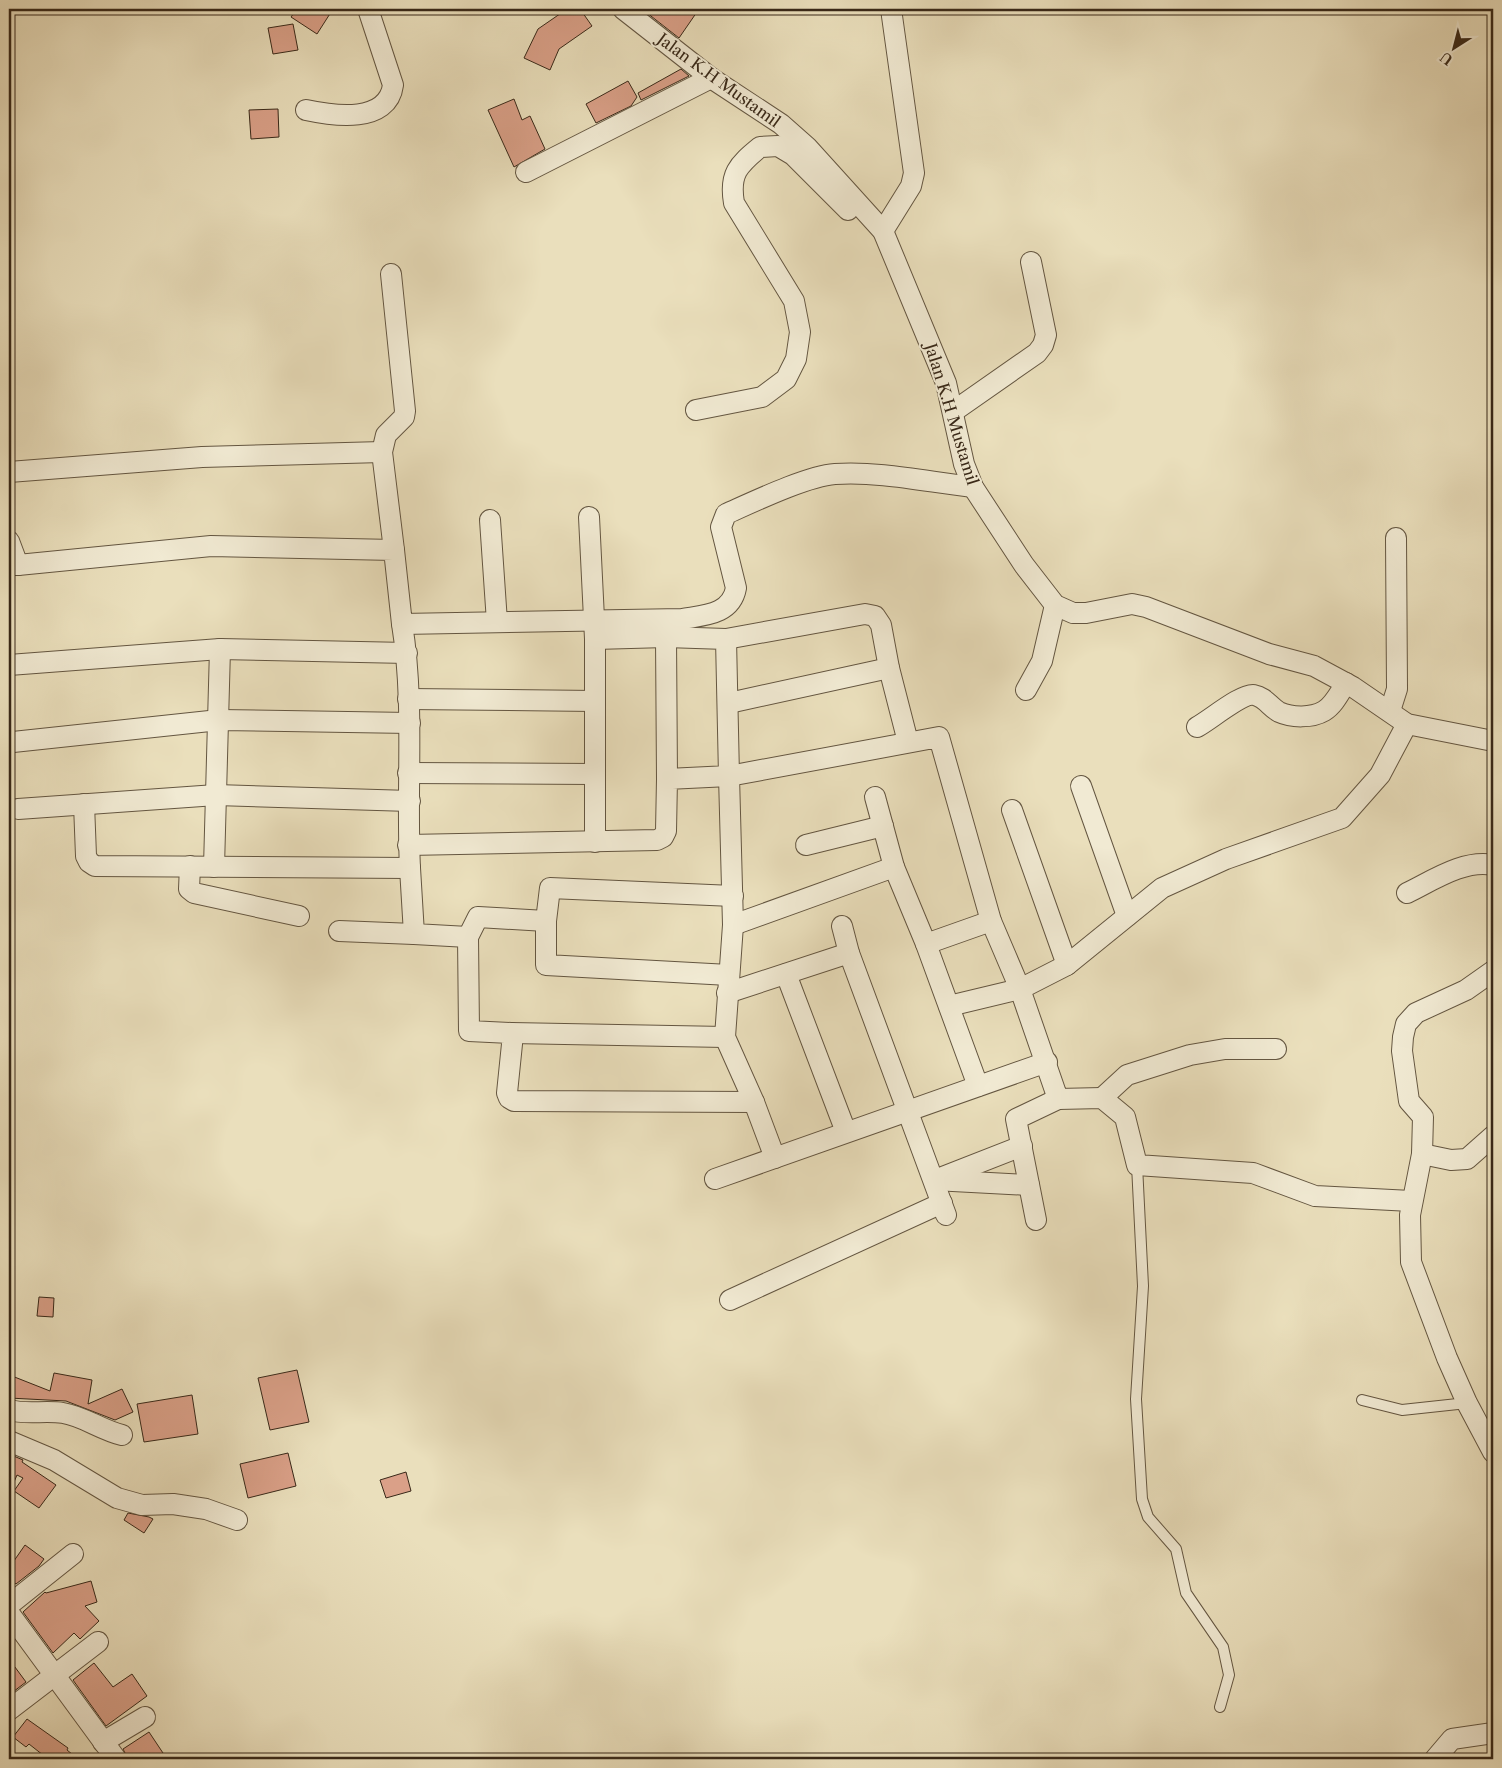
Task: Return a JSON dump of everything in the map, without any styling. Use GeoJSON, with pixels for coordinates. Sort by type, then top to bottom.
{"type":"FeatureCollection","features":[{"type":"Feature","properties":{"kind":"street"},"geometry":{"type":"LineString","coordinates":[[306,110],[336,116],[376,110],[392,96],[393,85],[368,9]]}},
{"type":"Feature","properties":{"kind":"street","name":"Jalan K.H Mustamil"},"geometry":{"type":"LineString","coordinates":[[623,9],[711,78],[781,124],[807,146],[883,231],[932,346],[954,411],[964,464],[973,487],[1024,566],[1055,605]]}},
{"type":"Feature","properties":{"kind":"street"},"geometry":{"type":"LineString","coordinates":[[883,231],[910,186],[914,174],[894,18],[891,9]]}},
{"type":"Feature","properties":{"kind":"street"},"geometry":{"type":"LineString","coordinates":[[526,172],[711,78]]}},
{"type":"Feature","properties":{"kind":"street"},"geometry":{"type":"LineString","coordinates":[[696,410],[762,397],[786,379],[796,359],[800,332],[794,301],[734,203],[731,186],[737,169],[760,147],[778,146],[793,155],[861,224],[894,253]]}},
{"type":"Feature","properties":{"kind":"street"},"geometry":{"type":"LineString","coordinates":[[954,411],[1037,353],[1043,345],[1046,335],[1031,262]]}},
{"type":"Feature","properties":{"kind":"street"},"geometry":{"type":"LineString","coordinates":[[391,274],[405,411],[404,417],[386,435],[382,452],[407,653],[410,723],[408,845],[414,934]]}},
{"type":"Feature","properties":{"kind":"street"},"geometry":{"type":"LineString","coordinates":[[9,472],[202,457],[382,452]]}},
{"type":"Feature","properties":{"kind":"street"},"geometry":{"type":"LineString","coordinates":[[594,630],[682,619],[720,612],[730,603],[736,588],[721,527],[726,514],[810,480],[833,474],[861,475],[973,487]]}},
{"type":"Feature","properties":{"kind":"street"},"geometry":{"type":"LineString","coordinates":[[589,517],[594,630],[595,842]]}},
{"type":"Feature","properties":{"kind":"street"},"geometry":{"type":"LineString","coordinates":[[490,520],[497,622]]}},
{"type":"Feature","properties":{"kind":"street"},"geometry":{"type":"LineString","coordinates":[[1390,711],[1397,689],[1396,538]]}},
{"type":"Feature","properties":{"kind":"street"},"geometry":{"type":"LineString","coordinates":[[9,541],[13,565],[211,546],[394,550]]}},
{"type":"Feature","properties":{"kind":"street"},"geometry":{"type":"LineString","coordinates":[[1026,690],[1042,661],[1055,605],[1073,613],[1086,613],[1132,604],[1146,607],[1269,654],[1314,666],[1346,683],[1407,724],[1493,741]]}},
{"type":"Feature","properties":{"kind":"street"},"geometry":{"type":"LineString","coordinates":[[402,624],[497,622],[666,637],[726,639],[865,614],[875,616],[881,625],[889,668],[908,742]]}},
{"type":"Feature","properties":{"kind":"street"},"geometry":{"type":"LineString","coordinates":[[408,845],[595,842],[657,840],[663,837],[666,831],[667,779],[666,637]]}},
{"type":"Feature","properties":{"kind":"street"},"geometry":{"type":"LineString","coordinates":[[726,639],[733,925],[724,1037],[754,1102],[775,1158]]}},
{"type":"Feature","properties":{"kind":"street"},"geometry":{"type":"LineString","coordinates":[[9,665],[220,649],[407,653]]}},
{"type":"Feature","properties":{"kind":"street"},"geometry":{"type":"LineString","coordinates":[[214,867],[220,649]]}},
{"type":"Feature","properties":{"kind":"street"},"geometry":{"type":"LineString","coordinates":[[729,703],[889,668]]}},
{"type":"Feature","properties":{"kind":"street"},"geometry":{"type":"LineString","coordinates":[[1197,727],[1214,718],[1241,697],[1253,695],[1265,700],[1278,712],[1293,716],[1306,716],[1324,712],[1346,683]]}},
{"type":"Feature","properties":{"kind":"street"},"geometry":{"type":"LineString","coordinates":[[408,699],[595,701]]}},
{"type":"Feature","properties":{"kind":"street"},"geometry":{"type":"LineString","coordinates":[[13,742],[219,720],[410,723]]}},
{"type":"Feature","properties":{"kind":"street"},"geometry":{"type":"LineString","coordinates":[[949,1006],[1020,989],[1067,964],[1162,888],[1226,859],[1342,818],[1380,775],[1407,724]]}},
{"type":"Feature","properties":{"kind":"street"},"geometry":{"type":"LineString","coordinates":[[667,779],[729,776],[938,737],[990,921],[1020,989],[1047,1062],[1058,1099]]}},
{"type":"Feature","properties":{"kind":"street"},"geometry":{"type":"LineString","coordinates":[[408,773],[595,774]]}},
{"type":"Feature","properties":{"kind":"street"},"geometry":{"type":"LineString","coordinates":[[1081,786],[1127,916]]}},
{"type":"Feature","properties":{"kind":"street"},"geometry":{"type":"LineString","coordinates":[[18,809],[216,795],[410,801]]}},
{"type":"Feature","properties":{"kind":"street"},"geometry":{"type":"LineString","coordinates":[[875,797],[894,867],[926,944],[978,1086]]}},
{"type":"Feature","properties":{"kind":"street"},"geometry":{"type":"LineString","coordinates":[[84,804],[86,856],[89,862],[95,866],[410,868]]}},
{"type":"Feature","properties":{"kind":"street"},"geometry":{"type":"LineString","coordinates":[[1012,810],[1067,964]]}},
{"type":"Feature","properties":{"kind":"street"},"geometry":{"type":"LineString","coordinates":[[806,845],[883,826]]}},
{"type":"Feature","properties":{"kind":"street"},"geometry":{"type":"LineString","coordinates":[[1407,893],[1460,868],[1479,863],[1493,865]]}},
{"type":"Feature","properties":{"kind":"street"},"geometry":{"type":"LineString","coordinates":[[190,866],[189,889],[194,893],[299,916]]}},
{"type":"Feature","properties":{"kind":"street"},"geometry":{"type":"LineString","coordinates":[[733,925],[894,867]]}},
{"type":"Feature","properties":{"kind":"street"},"geometry":{"type":"LineString","coordinates":[[733,896],[550,888],[546,921],[546,965],[728,984],[786,974],[850,953]]}},
{"type":"Feature","properties":{"kind":"street"},"geometry":{"type":"LineString","coordinates":[[546,921],[478,917],[468,937],[469,1031],[724,1037]]}},
{"type":"Feature","properties":{"kind":"street"},"geometry":{"type":"LineString","coordinates":[[926,944],[990,921]]}},
{"type":"Feature","properties":{"kind":"street"},"geometry":{"type":"LineString","coordinates":[[730,1300],[944,1209],[850,953],[842,926]]}},
{"type":"Feature","properties":{"kind":"street"},"geometry":{"type":"LineString","coordinates":[[339,931],[468,937]]}},
{"type":"Feature","properties":{"kind":"street"},"geometry":{"type":"LineString","coordinates":[[1493,971],[1466,990],[1416,1013],[1406,1024],[1402,1051],[1409,1101],[1423,1117],[1422,1154],[1411,1200],[1411,1262],[1447,1358],[1467,1403],[1493,1452]]}},
{"type":"Feature","properties":{"kind":"street"},"geometry":{"type":"LineString","coordinates":[[786,974],[846,1132]]}},
{"type":"Feature","properties":{"kind":"street"},"geometry":{"type":"LineString","coordinates":[[511,1033],[512,1044],[507,1093],[509,1098],[514,1101],[754,1102]]}},
{"type":"Feature","properties":{"kind":"street"},"geometry":{"type":"LineString","coordinates":[[1102,1098],[1127,1075],[1190,1055],[1225,1049],[1276,1049]]}},
{"type":"Feature","properties":{"kind":"street"},"geometry":{"type":"LineString","coordinates":[[715,1179],[1047,1062]]}},
{"type":"Feature","properties":{"kind":"street"},"geometry":{"type":"LineString","coordinates":[[1036,1220],[1016,1119],[1058,1099],[1102,1098],[1125,1117],[1137,1165],[1253,1173],[1315,1196],[1411,1200]]}},
{"type":"Feature","properties":{"kind":"street"},"geometry":{"type":"LineString","coordinates":[[1422,1154],[1451,1160],[1467,1159],[1493,1136]]}},
{"type":"Feature","properties":{"kind":"street"},"geometry":{"type":"LineString","coordinates":[[934,1180],[1022,1146]]}},
{"type":"Feature","properties":{"kind":"street"},"geometry":{"type":"LineString","coordinates":[[934,1180],[1029,1185]]}},
{"type":"Feature","properties":{"kind":"street"},"geometry":{"type":"LineString","coordinates":[[9,1410],[20,1413],[45,1411],[66,1413],[107,1432],[122,1436]]}},
{"type":"Feature","properties":{"kind":"street"},"geometry":{"type":"LineString","coordinates":[[9,1441],[54,1460],[117,1498],[142,1505],[173,1504],[206,1509],[237,1520]]}},
{"type":"Feature","properties":{"kind":"street"},"geometry":{"type":"LineString","coordinates":[[9,1605],[73,1554]]}},
{"type":"Feature","properties":{"kind":"street"},"geometry":{"type":"LineString","coordinates":[[9,1613],[116,1759]]}},
{"type":"Feature","properties":{"kind":"street"},"geometry":{"type":"LineString","coordinates":[[9,1710],[98,1642]]}},
{"type":"Feature","properties":{"kind":"street"},"geometry":{"type":"LineString","coordinates":[[103,1742],[145,1717]]}},
{"type":"Feature","properties":{"kind":"street"},"geometry":{"type":"LineString","coordinates":[[1435,1759],[1452,1739],[1493,1733]]}},
{"type":"Feature","properties":{"kind":"lane"},"geometry":{"type":"LineString","coordinates":[[1137,1165],[1144,1286],[1136,1399],[1142,1499],[1148,1517],[1176,1549],[1186,1593],[1223,1647],[1229,1675],[1220,1706]]}},
{"type":"Feature","properties":{"kind":"lane"},"geometry":{"type":"LineString","coordinates":[[1362,1400],[1402,1410],[1467,1403]]}},
{"type":"Feature","properties":{"kind":"building"},"geometry":{"type":"Polygon","coordinates":[[[297,9],[333,9],[317,34],[291,17],[297,9]]]}},
{"type":"Feature","properties":{"kind":"building"},"geometry":{"type":"Polygon","coordinates":[[[567,9],[580,9],[592,26],[559,49],[550,70],[524,58],[538,29],[567,9]]]}},
{"type":"Feature","properties":{"kind":"building"},"geometry":{"type":"Polygon","coordinates":[[[642,9],[699,9],[679,38],[642,9]]]}},
{"type":"Feature","properties":{"kind":"building"},"geometry":{"type":"Polygon","coordinates":[[[293,24],[298,50],[273,54],[268,28],[293,24]]]}},
{"type":"Feature","properties":{"kind":"building"},"geometry":{"type":"Polygon","coordinates":[[[681,69],[689,76],[641,100],[638,93],[681,69]]]}},
{"type":"Feature","properties":{"kind":"building"},"geometry":{"type":"Polygon","coordinates":[[[628,81],[637,97],[631,106],[596,123],[586,104],[628,81]]]}},
{"type":"Feature","properties":{"kind":"building"},"geometry":{"type":"Polygon","coordinates":[[[514,99],[522,120],[530,116],[545,149],[514,167],[488,110],[514,99]]]}},
{"type":"Feature","properties":{"kind":"building"},"geometry":{"type":"Polygon","coordinates":[[[278,109],[279,137],[251,139],[249,110],[278,109]]]}},
{"type":"Feature","properties":{"kind":"building"},"geometry":{"type":"Polygon","coordinates":[[[39,1297],[54,1298],[53,1317],[37,1316],[39,1297]]]}},
{"type":"Feature","properties":{"kind":"building"},"geometry":{"type":"Polygon","coordinates":[[[297,1370],[309,1422],[270,1430],[258,1378],[297,1370]]]}},
{"type":"Feature","properties":{"kind":"building"},"geometry":{"type":"Polygon","coordinates":[[[54,1373],[92,1380],[88,1404],[122,1389],[133,1412],[115,1420],[66,1401],[9,1398],[9,1385],[12,1376],[50,1391],[54,1373]]]}},
{"type":"Feature","properties":{"kind":"building"},"geometry":{"type":"Polygon","coordinates":[[[192,1395],[198,1434],[144,1442],[137,1404],[192,1395]]]}},
{"type":"Feature","properties":{"kind":"building"},"geometry":{"type":"Polygon","coordinates":[[[288,1453],[296,1486],[248,1498],[240,1464],[288,1453]]]}},
{"type":"Feature","properties":{"kind":"building"},"geometry":{"type":"Polygon","coordinates":[[[9,1454],[23,1460],[22,1462],[56,1485],[39,1508],[14,1491],[23,1478],[17,1475],[9,1494],[9,1454]]]}},
{"type":"Feature","properties":{"kind":"building"},"geometry":{"type":"Polygon","coordinates":[[[406,1472],[411,1491],[386,1498],[380,1480],[406,1472]]]}},
{"type":"Feature","properties":{"kind":"building"},"geometry":{"type":"Polygon","coordinates":[[[128,1513],[153,1519],[144,1533],[124,1520],[128,1513]]]}},
{"type":"Feature","properties":{"kind":"building"},"geometry":{"type":"Polygon","coordinates":[[[25,1545],[44,1559],[39,1566],[16,1584],[9,1579],[9,1568],[25,1545]]]}},
{"type":"Feature","properties":{"kind":"building"},"geometry":{"type":"Polygon","coordinates":[[[91,1581],[97,1602],[85,1606],[99,1621],[80,1639],[74,1633],[53,1653],[23,1612],[45,1592],[91,1581]]]}},
{"type":"Feature","properties":{"kind":"building"},"geometry":{"type":"Polygon","coordinates":[[[9,1659],[26,1682],[9,1695],[9,1659]]]}},
{"type":"Feature","properties":{"kind":"building"},"geometry":{"type":"Polygon","coordinates":[[[94,1663],[113,1687],[132,1674],[147,1696],[106,1726],[73,1680],[94,1663]]]}},
{"type":"Feature","properties":{"kind":"building"},"geometry":{"type":"Polygon","coordinates":[[[27,1719],[68,1748],[67,1750],[78,1759],[48,1759],[29,1744],[26,1747],[13,1737],[27,1719]]]}},
{"type":"Feature","properties":{"kind":"building"},"geometry":{"type":"Polygon","coordinates":[[[149,1732],[167,1759],[128,1759],[123,1749],[149,1732]]]}}]}
